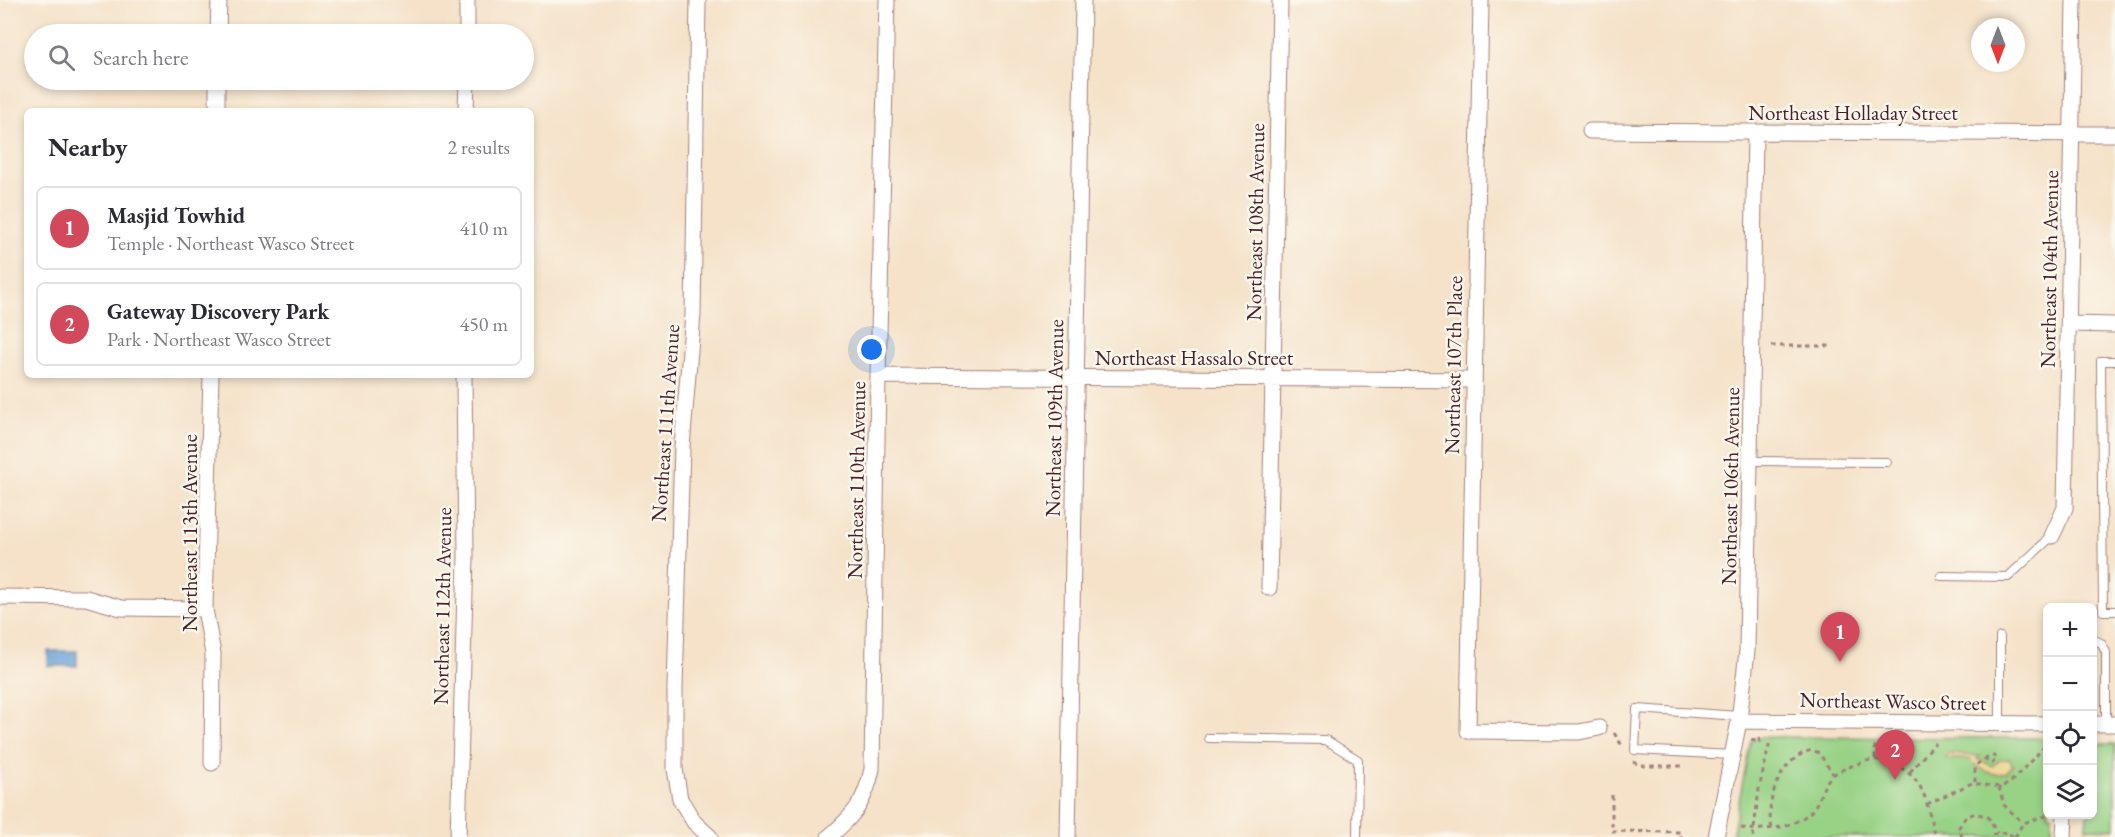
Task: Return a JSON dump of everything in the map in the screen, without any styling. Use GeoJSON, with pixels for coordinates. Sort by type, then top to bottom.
{"type":"FeatureCollection","features":[{"type":"Feature","properties":{"kind":"street"},"geometry":{"type":"LineString","coordinates":[[218,24],[219,0]]}},
{"type":"Feature","properties":{"kind":"street"},"geometry":{"type":"LineString","coordinates":[[467,0],[467,24]]}},
{"type":"Feature","properties":{"kind":"street","name":"Northeast 111th Avenue"},"geometry":{"type":"LineString","coordinates":[[698,0],[693,314],[682,447],[675,769],[680,799],[694,822],[710,837]]}},
{"type":"Feature","properties":{"kind":"street","name":"Northeast 110th Avenue"},"geometry":{"type":"LineString","coordinates":[[829,837],[853,816],[867,793],[873,770],[878,376],[887,0]]}},
{"type":"Feature","properties":{"kind":"street","name":"Northeast 109th Avenue"},"geometry":{"type":"LineString","coordinates":[[1068,837],[1083,0]]}},
{"type":"Feature","properties":{"kind":"street","name":"Northeast 108th Avenue"},"geometry":{"type":"LineString","coordinates":[[1269,588],[1281,0]]}},
{"type":"Feature","properties":{"kind":"street","name":"Northeast 107th Place"},"geometry":{"type":"LineString","coordinates":[[1481,0],[1468,731],[1579,732],[1599,728]]}},
{"type":"Feature","properties":{"kind":"street","name":"Northeast 104th Avenue"},"geometry":{"type":"LineString","coordinates":[[2052,536],[2065,508],[2074,0]]}},
{"type":"Feature","properties":{"kind":"street"},"geometry":{"type":"LineString","coordinates":[[217,90],[217,108]]}},
{"type":"Feature","properties":{"kind":"street"},"geometry":{"type":"LineString","coordinates":[[466,108],[467,90]]}},
{"type":"Feature","properties":{"kind":"street","name":"Northeast Holladay Street"},"geometry":{"type":"LineString","coordinates":[[1590,131],[2115,134]]}},
{"type":"Feature","properties":{"kind":"street","name":"Northeast 106th Avenue"},"geometry":{"type":"LineString","coordinates":[[1716,837],[1739,718],[1747,651],[1755,133]]}},
{"type":"Feature","properties":{"kind":"street"},"geometry":{"type":"LineString","coordinates":[[2069,324],[2115,325]]}},
{"type":"Feature","properties":{"kind":"street","name":"Northeast Hassalo Street"},"geometry":{"type":"LineString","coordinates":[[878,376],[1474,380]]}},
{"type":"Feature","properties":{"kind":"street","name":"Northeast 113th Avenue"},"geometry":{"type":"LineString","coordinates":[[211,378],[205,609],[213,654],[212,763]]}},
{"type":"Feature","properties":{"kind":"street","name":"Northeast 112th Avenue"},"geometry":{"type":"LineString","coordinates":[[458,837],[466,556],[464,378]]}},
{"type":"Feature","properties":{"kind":"street"},"geometry":{"type":"LineString","coordinates":[[0,597],[86,598],[121,608],[205,609]]}},
{"type":"Feature","properties":{"kind":"street","name":"Northeast Wasco Street"},"geometry":{"type":"LineString","coordinates":[[1739,718],[2043,724]]}},
{"type":"Feature","properties":{"kind":"street"},"geometry":{"type":"LineString","coordinates":[[2064,837],[2065,819]]}},
{"type":"Feature","properties":{"kind":"lane"},"geometry":{"type":"LineString","coordinates":[[2115,361],[2101,361],[2101,373],[2103,611],[2115,611]]}},
{"type":"Feature","properties":{"kind":"lane"},"geometry":{"type":"LineString","coordinates":[[1751,461],[1887,462]]}},
{"type":"Feature","properties":{"kind":"lane"},"geometry":{"type":"LineString","coordinates":[[1941,576],[2008,577],[2052,536]]}},
{"type":"Feature","properties":{"kind":"lane"},"geometry":{"type":"LineString","coordinates":[[2000,637],[2000,723]]}},
{"type":"Feature","properties":{"kind":"lane"},"geometry":{"type":"LineString","coordinates":[[2097,641],[2101,643],[2106,652],[2105,724]]}},
{"type":"Feature","properties":{"kind":"lane"},"geometry":{"type":"LineString","coordinates":[[1732,755],[1635,750],[1637,709],[1739,718]]}},
{"type":"Feature","properties":{"kind":"lane"},"geometry":{"type":"LineString","coordinates":[[1209,738],[1326,740],[1358,760],[1357,837]]}},
{"type":"Feature","properties":{"kind":"path"},"geometry":{"type":"LineString","coordinates":[[1771,346],[1834,346]]}},
{"type":"Feature","properties":{"kind":"path"},"geometry":{"type":"LineString","coordinates":[[1751,740],[1760,742],[1759,738]]}},
{"type":"Feature","properties":{"kind":"path"},"geometry":{"type":"LineString","coordinates":[[1753,837],[1759,789],[1770,742]]}},
{"type":"Feature","properties":{"kind":"path"},"geometry":{"type":"LineString","coordinates":[[1875,743],[1875,759]]}},
{"type":"Feature","properties":{"kind":"path"},"geometry":{"type":"LineString","coordinates":[[1910,772],[1935,744]]}},
{"type":"Feature","properties":{"kind":"path"},"geometry":{"type":"LineString","coordinates":[[1772,828],[1769,815],[1778,780],[1792,762],[1805,751],[1812,750],[1819,753],[1833,774]]}},
{"type":"Feature","properties":{"kind":"path"},"geometry":{"type":"LineString","coordinates":[[1927,804],[1938,801],[1962,785],[1976,783],[1999,787],[2013,781],[2043,750]]}},
{"type":"Feature","properties":{"kind":"path"},"geometry":{"type":"LineString","coordinates":[[1741,828],[1754,830],[1789,825],[1810,813],[1833,774],[1875,759],[1884,760],[1910,772],[1924,793],[1935,837]]}},
{"type":"Feature","properties":{"kind":"path"},"geometry":{"type":"LineString","coordinates":[[1976,783],[1973,768],[1983,760]]}},
{"type":"Feature","properties":{"kind":"path"},"geometry":{"type":"LineString","coordinates":[[1999,787],[2004,805],[2023,823]]}},
{"type":"Feature","properties":{"kind":"path"},"geometry":{"type":"LineString","coordinates":[[1612,795],[1612,831],[1681,832],[1681,837]]}},
{"type":"Feature","properties":{"kind":"path"},"geometry":{"type":"LineString","coordinates":[[1962,837],[1959,827],[1965,818],[1975,813],[1986,815],[1997,833]]}},
{"type":"Feature","properties":{"kind":"path"},"geometry":{"type":"LineString","coordinates":[[1992,835],[2006,832],[2014,837],[2023,823],[2043,817]]}},
{"type":"Feature","properties":{"kind":"green space"},"geometry":{"type":"Polygon","coordinates":[[[1762,737],[2043,738],[2043,819],[2052,819],[2052,837],[1732,837],[1751,740],[1762,737]]]}},
{"type":"Feature","properties":{"kind":"green space"},"geometry":{"type":"Polygon","coordinates":[[[2097,744],[2115,744],[2115,829],[2086,828],[2087,819],[2097,819],[2097,744]]]}},
{"type":"Feature","properties":{"kind":"sand"},"geometry":{"type":"Polygon","coordinates":[[[1948,754],[1980,756],[1977,759],[1992,766],[2000,760],[2009,759],[2013,765],[2007,772],[1996,774],[1982,769],[1969,759],[1946,759],[1948,754]]]}},
{"type":"Feature","properties":{"kind":"water"},"geometry":{"type":"Polygon","coordinates":[[[48,651],[77,651],[77,666],[48,666],[48,651]]]}},
{"type":"Feature","properties":{"kind":"place","name":"Masjid Towhid"},"geometry":{"type":"Point","coordinates":[1840,662]}},
{"type":"Feature","properties":{"kind":"place","name":"Gateway Discovery Park"},"geometry":{"type":"Point","coordinates":[1895,780]}}]}
